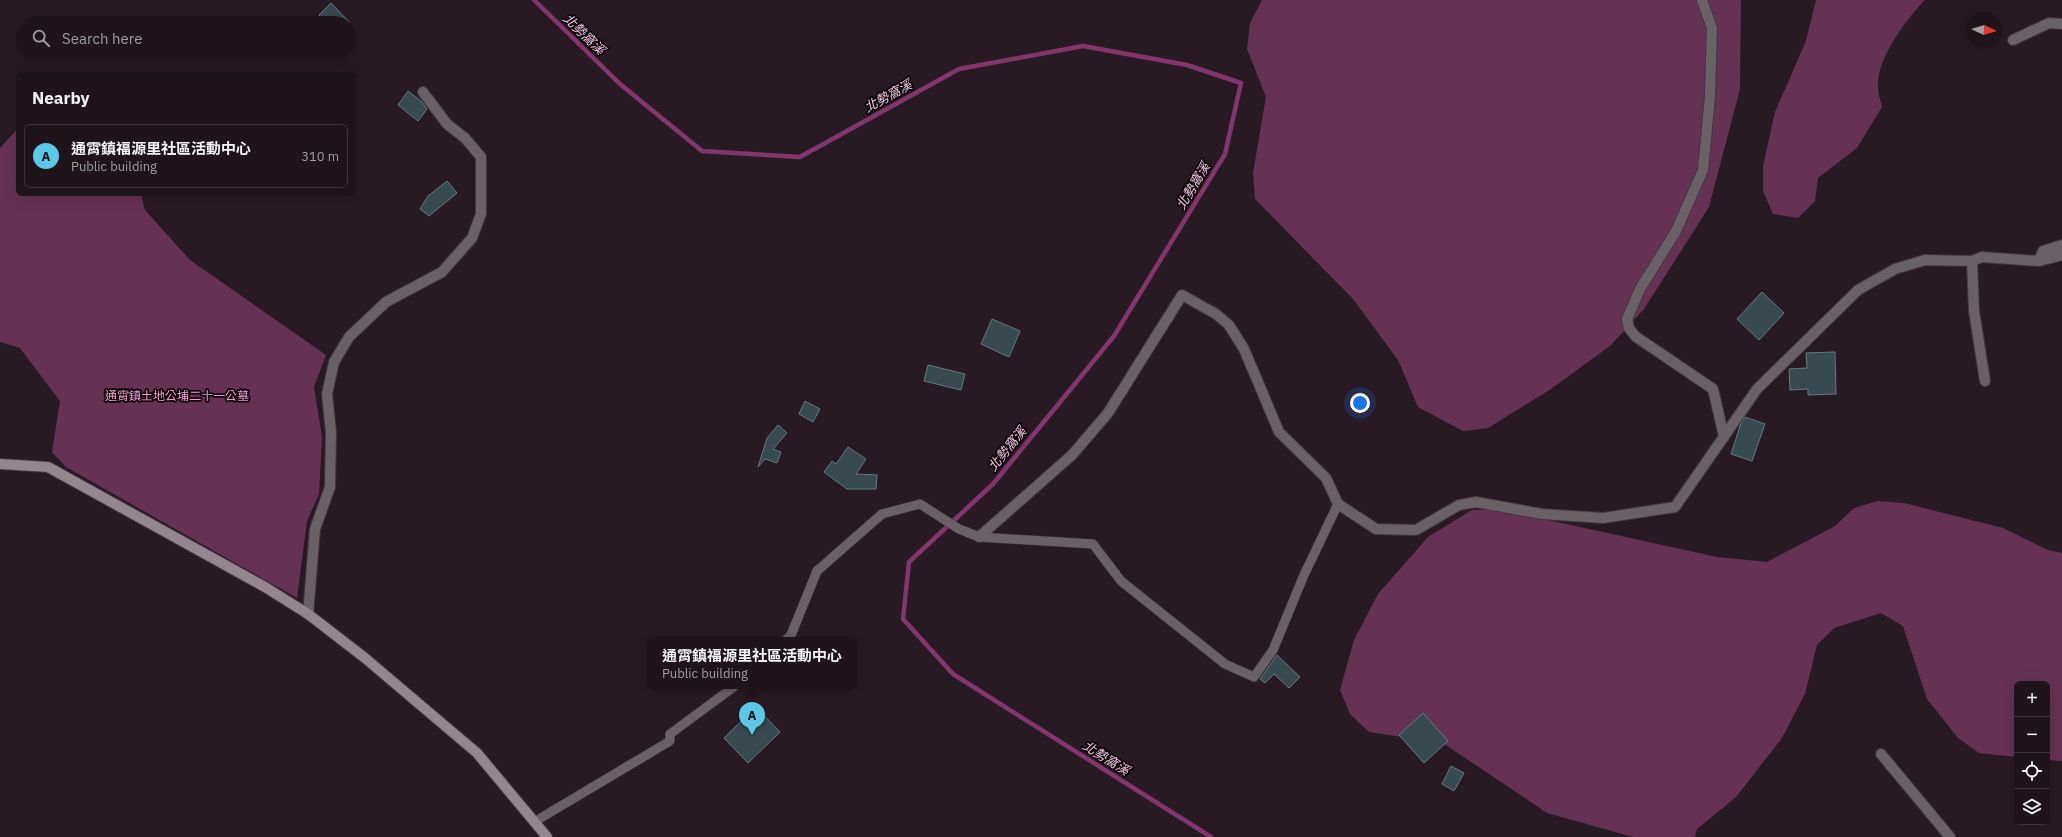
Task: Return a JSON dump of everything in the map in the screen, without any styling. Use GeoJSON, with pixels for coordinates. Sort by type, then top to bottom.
{"type":"FeatureCollection","features":[{"type":"Feature","properties":{"kind":"street"},"geometry":{"type":"LineString","coordinates":[[1702,0],[1712,28],[1710,96],[1703,170],[1676,231],[1640,289],[1627,319],[1628,328],[1635,336],[1713,389],[1724,437]]}},
{"type":"Feature","properties":{"kind":"street"},"geometry":{"type":"LineString","coordinates":[[2013,40],[2049,23],[2062,24]]}},
{"type":"Feature","properties":{"kind":"street"},"geometry":{"type":"LineString","coordinates":[[308,614],[315,529],[330,487],[331,432],[327,394],[334,362],[349,337],[386,302],[442,272],[472,238],[481,214],[481,157],[465,138],[447,124],[423,92]]}},
{"type":"Feature","properties":{"kind":"street"},"geometry":{"type":"LineString","coordinates":[[2039,261],[2043,251],[2062,245]]}},
{"type":"Feature","properties":{"kind":"street"},"geometry":{"type":"LineString","coordinates":[[979,537],[1072,455],[1108,413],[1182,295],[1216,314],[1229,325],[1244,349],[1279,432],[1326,478],[1338,504],[1376,529],[1416,530],[1458,505],[1476,502],[1542,514],[1603,518],[1675,507],[1757,389],[1858,290],[1895,269],[1925,260],[1972,262],[1982,257],[2039,261],[2062,256]]}},
{"type":"Feature","properties":{"kind":"street"},"geometry":{"type":"LineString","coordinates":[[1972,262],[1974,311],[1985,381]]}},
{"type":"Feature","properties":{"kind":"street"},"geometry":{"type":"LineString","coordinates":[[0,464],[48,467],[266,587],[308,614],[365,658],[477,753],[547,837]]}},
{"type":"Feature","properties":{"kind":"street"},"geometry":{"type":"LineString","coordinates":[[1881,754],[1950,837]]}},
{"type":"Feature","properties":{"kind":"lane"},"geometry":{"type":"LineString","coordinates":[[789,637],[818,571],[882,514],[920,504],[959,529],[979,537],[1093,544],[1121,581],[1225,664],[1254,677],[1273,650],[1304,575],[1338,504]]}},
{"type":"Feature","properties":{"kind":"lane"},"geometry":{"type":"LineString","coordinates":[[534,822],[670,741],[670,734],[731,689]]}},
{"type":"Feature","properties":{"kind":"green space"},"geometry":{"type":"Polygon","coordinates":[[[1262,0],[1741,0],[1740,89],[1709,207],[1644,309],[1610,346],[1551,389],[1488,428],[1463,431],[1418,407],[1398,360],[1353,299],[1255,199],[1253,173],[1266,97],[1247,49],[1250,23],[1262,0]]]}},
{"type":"Feature","properties":{"kind":"green space"},"geometry":{"type":"Polygon","coordinates":[[[1816,0],[1925,0],[1902,27],[1883,61],[1878,85],[1882,107],[1857,148],[1818,178],[1815,201],[1798,218],[1773,214],[1763,191],[1763,166],[1775,112],[1806,41],[1816,0]]]}},
{"type":"Feature","properties":{"kind":"green space","name":"通霄鎮土地公埔二十一公墓"},"geometry":{"type":"Polygon","coordinates":[[[16,130],[16,196],[142,196],[145,210],[190,260],[326,355],[314,387],[322,437],[319,494],[307,521],[297,598],[66,467],[52,452],[60,401],[20,348],[0,342],[0,148],[16,130]]]}},
{"type":"Feature","properties":{"kind":"green space"},"geometry":{"type":"Polygon","coordinates":[[[1878,501],[1904,503],[2003,528],[2048,550],[2062,553],[2062,761],[2050,760],[2050,681],[2014,681],[2014,757],[1979,753],[1958,738],[1927,699],[1903,626],[1881,613],[1834,628],[1817,645],[1805,694],[1782,738],[1736,797],[1697,829],[1695,837],[1633,837],[1547,813],[1443,743],[1369,732],[1350,714],[1340,690],[1354,640],[1378,594],[1428,537],[1472,510],[1498,509],[1717,557],[1767,562],[1835,526],[1854,508],[1878,501]]]}},
{"type":"Feature","properties":{"kind":"building"},"geometry":{"type":"Polygon","coordinates":[[[331,3],[343,16],[320,16],[319,15],[331,3]]]}},
{"type":"Feature","properties":{"kind":"building"},"geometry":{"type":"Polygon","coordinates":[[[408,91],[422,102],[427,109],[418,121],[398,105],[408,91]]]}},
{"type":"Feature","properties":{"kind":"building"},"geometry":{"type":"Polygon","coordinates":[[[447,181],[457,193],[429,216],[420,209],[428,196],[447,181]]]}},
{"type":"Feature","properties":{"kind":"building"},"geometry":{"type":"Polygon","coordinates":[[[1762,292],[1784,313],[1759,340],[1737,319],[1762,292]]]}},
{"type":"Feature","properties":{"kind":"building"},"geometry":{"type":"Polygon","coordinates":[[[992,319],[1020,331],[1009,357],[981,344],[992,319]]]}},
{"type":"Feature","properties":{"kind":"building"},"geometry":{"type":"Polygon","coordinates":[[[1835,352],[1836,394],[1808,395],[1808,389],[1790,390],[1789,369],[1807,368],[1806,353],[1835,352]]]}},
{"type":"Feature","properties":{"kind":"building"},"geometry":{"type":"Polygon","coordinates":[[[928,365],[965,374],[961,390],[924,381],[928,365]]]}},
{"type":"Feature","properties":{"kind":"building"},"geometry":{"type":"Polygon","coordinates":[[[805,401],[820,409],[813,422],[799,414],[805,401]]]}},
{"type":"Feature","properties":{"kind":"building"},"geometry":{"type":"Polygon","coordinates":[[[1745,417],[1765,424],[1752,461],[1731,454],[1741,423],[1745,417]]]}},
{"type":"Feature","properties":{"kind":"building"},"geometry":{"type":"Polygon","coordinates":[[[778,425],[787,433],[773,449],[781,452],[777,463],[765,459],[758,467],[767,438],[778,425]]]}},
{"type":"Feature","properties":{"kind":"building"},"geometry":{"type":"Polygon","coordinates":[[[848,447],[866,459],[856,474],[877,475],[876,489],[847,489],[824,472],[832,461],[836,464],[848,447]]]}},
{"type":"Feature","properties":{"kind":"building"},"geometry":{"type":"Polygon","coordinates":[[[1277,655],[1300,677],[1289,688],[1274,674],[1265,683],[1260,679],[1277,655]]]}},
{"type":"Feature","properties":{"kind":"building"},"geometry":{"type":"Polygon","coordinates":[[[756,707],[780,732],[748,763],[724,738],[756,707]]]}},
{"type":"Feature","properties":{"kind":"building"},"geometry":{"type":"Polygon","coordinates":[[[1423,713],[1448,741],[1424,763],[1399,735],[1423,713]]]}},
{"type":"Feature","properties":{"kind":"building"},"geometry":{"type":"Polygon","coordinates":[[[1451,766],[1464,773],[1454,791],[1442,784],[1451,766]]]}},
{"type":"Feature","properties":{"kind":"waterway","name":"北勢窩溪"},"geometry":{"type":"LineString","coordinates":[[534,0],[620,84],[702,151],[800,157],[959,69],[1083,46],[1187,65],[1241,83],[1225,154],[1114,336],[993,484],[909,562],[903,619],[953,674],[1211,837]]}},
{"type":"Feature","properties":{"kind":"place","name":"通霄鎮福源里社區活動中心"},"geometry":{"type":"Point","coordinates":[752,735]}}]}
